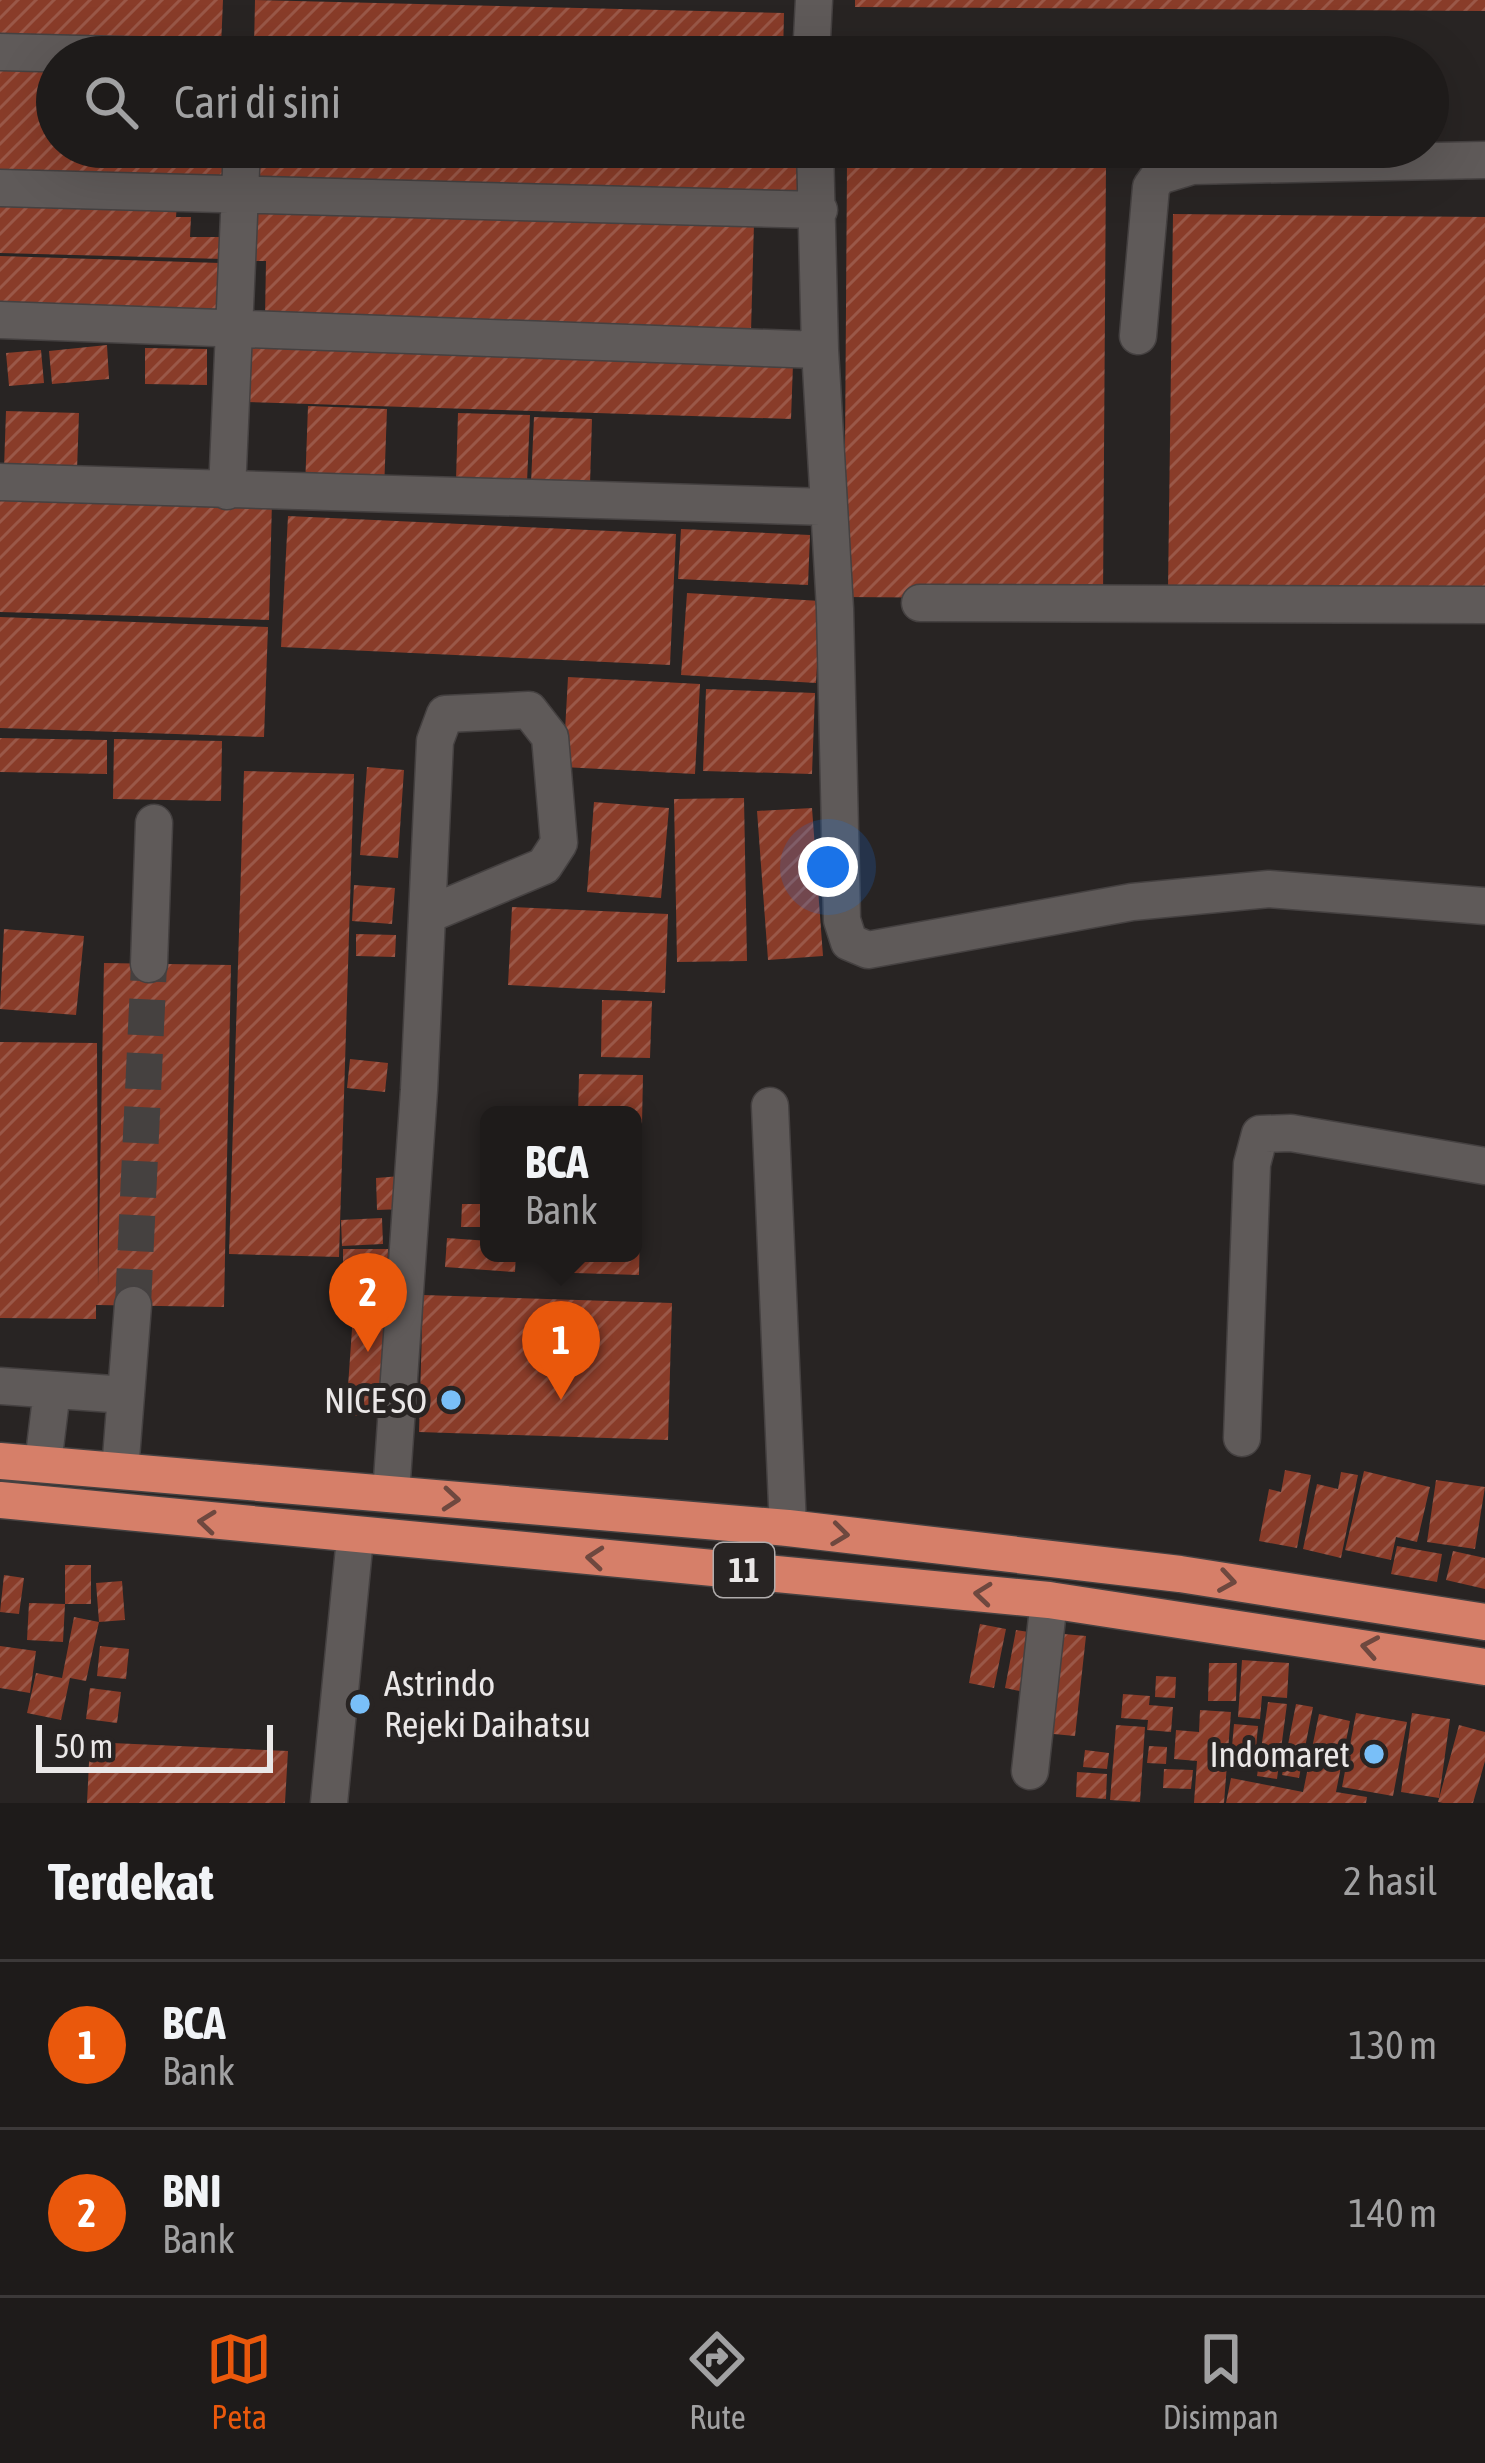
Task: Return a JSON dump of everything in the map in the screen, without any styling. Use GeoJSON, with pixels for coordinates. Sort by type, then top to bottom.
{"type":"FeatureCollection","features":[{"type":"Feature","properties":{"kind":"highway","name":"11"},"geometry":{"type":"LineString","coordinates":[[0,1461],[788,1528],[1180,1574],[1485,1622]]}},
{"type":"Feature","properties":{"kind":"highway"},"geometry":{"type":"LineString","coordinates":[[369,1540],[391,1494]]}},
{"type":"Feature","properties":{"kind":"highway","name":"11"},"geometry":{"type":"LineString","coordinates":[[0,1500],[369,1540],[1049,1600],[1485,1667]]}},
{"type":"Feature","properties":{"kind":"street"},"geometry":{"type":"LineString","coordinates":[[812,36],[814,0]]}},
{"type":"Feature","properties":{"kind":"street"},"geometry":{"type":"LineString","coordinates":[[0,52],[36,53]]}},
{"type":"Feature","properties":{"kind":"street"},"geometry":{"type":"LineString","coordinates":[[1449,161],[1485,160]]}},
{"type":"Feature","properties":{"kind":"street"},"geometry":{"type":"LineString","coordinates":[[227,491],[241,168]]}},
{"type":"Feature","properties":{"kind":"street"},"geometry":{"type":"LineString","coordinates":[[817,168],[842,920],[849,942],[858,948],[1132,902],[1269,889],[1485,906]]}},
{"type":"Feature","properties":{"kind":"street"},"geometry":{"type":"LineString","coordinates":[[1138,336],[1151,187],[1159,176],[1185,168]]}},
{"type":"Feature","properties":{"kind":"street"},"geometry":{"type":"LineString","coordinates":[[0,188],[820,209]]}},
{"type":"Feature","properties":{"kind":"street"},"geometry":{"type":"LineString","coordinates":[[0,320],[820,350]]}},
{"type":"Feature","properties":{"kind":"street"},"geometry":{"type":"LineString","coordinates":[[0,482],[828,507]]}},
{"type":"Feature","properties":{"kind":"street"},"geometry":{"type":"LineString","coordinates":[[920,603],[1485,605]]}},
{"type":"Feature","properties":{"kind":"street"},"geometry":{"type":"LineString","coordinates":[[391,1494],[435,741],[445,714],[477,708],[529,710],[550,737],[559,843],[544,866],[427,915]]}},
{"type":"Feature","properties":{"kind":"street"},"geometry":{"type":"LineString","coordinates":[[149,964],[154,823]]}},
{"type":"Feature","properties":{"kind":"street"},"geometry":{"type":"LineString","coordinates":[[770,1106],[788,1528]]}},
{"type":"Feature","properties":{"kind":"street"},"geometry":{"type":"LineString","coordinates":[[1242,1438],[1255,1142],[1267,1130],[1485,1166]]}},
{"type":"Feature","properties":{"kind":"street"},"geometry":{"type":"LineString","coordinates":[[120,1471],[133,1305]]}},
{"type":"Feature","properties":{"kind":"street"},"geometry":{"type":"LineString","coordinates":[[0,1385],[126,1395]]}},
{"type":"Feature","properties":{"kind":"street"},"geometry":{"type":"LineString","coordinates":[[43,1464],[52,1390]]}},
{"type":"Feature","properties":{"kind":"street"},"geometry":{"type":"LineString","coordinates":[[329,1803],[369,1540]]}},
{"type":"Feature","properties":{"kind":"street"},"geometry":{"type":"LineString","coordinates":[[1030,1771],[1049,1600]]}},
{"type":"Feature","properties":{"kind":"building"},"geometry":{"type":"Polygon","coordinates":[[[0,0],[223,0],[221,36],[0,39],[0,0]]]}},
{"type":"Feature","properties":{"kind":"building"},"geometry":{"type":"Polygon","coordinates":[[[255,0],[784,13],[783,36],[254,36],[255,0]]]}},
{"type":"Feature","properties":{"kind":"building"},"geometry":{"type":"Polygon","coordinates":[[[855,0],[1485,0],[1485,11],[855,7],[855,0]]]}},
{"type":"Feature","properties":{"kind":"building"},"geometry":{"type":"Polygon","coordinates":[[[0,67],[36,68],[36,168],[227,168],[227,181],[0,174],[0,67]]]}},
{"type":"Feature","properties":{"kind":"building"},"geometry":{"type":"Polygon","coordinates":[[[251,168],[798,168],[797,202],[251,185],[251,168]]]}},
{"type":"Feature","properties":{"kind":"building"},"geometry":{"type":"Polygon","coordinates":[[[847,168],[1106,168],[1103,599],[844,597],[847,168]]]}},
{"type":"Feature","properties":{"kind":"building"},"geometry":{"type":"Polygon","coordinates":[[[0,199],[177,204],[176,217],[191,217],[190,237],[224,237],[223,259],[0,253],[0,199]]]}},
{"type":"Feature","properties":{"kind":"building"},"geometry":{"type":"Polygon","coordinates":[[[252,206],[754,223],[751,332],[265,317],[266,261],[250,261],[252,206]]]}},
{"type":"Feature","properties":{"kind":"building"},"geometry":{"type":"Polygon","coordinates":[[[1173,214],[1485,217],[1485,592],[1168,589],[1173,214]]]}},
{"type":"Feature","properties":{"kind":"building"},"geometry":{"type":"Polygon","coordinates":[[[0,256],[220,263],[218,313],[0,307],[0,256]]]}},
{"type":"Feature","properties":{"kind":"building"},"geometry":{"type":"Polygon","coordinates":[[[107,345],[109,379],[52,384],[49,351],[107,345]]]}},
{"type":"Feature","properties":{"kind":"building"},"geometry":{"type":"Polygon","coordinates":[[[246,346],[793,364],[791,419],[244,402],[246,346]]]}},
{"type":"Feature","properties":{"kind":"building"},"geometry":{"type":"Polygon","coordinates":[[[145,348],[207,349],[207,385],[145,384],[145,348]]]}},
{"type":"Feature","properties":{"kind":"building"},"geometry":{"type":"Polygon","coordinates":[[[41,350],[44,383],[9,386],[6,353],[41,350]]]}},
{"type":"Feature","properties":{"kind":"building"},"geometry":{"type":"Polygon","coordinates":[[[308,406],[387,409],[384,491],[305,488],[308,406]]]}},
{"type":"Feature","properties":{"kind":"building"},"geometry":{"type":"Polygon","coordinates":[[[6,411],[79,413],[77,470],[4,468],[6,411]]]}},
{"type":"Feature","properties":{"kind":"building"},"geometry":{"type":"Polygon","coordinates":[[[458,413],[530,415],[527,482],[456,480],[458,413]]]}},
{"type":"Feature","properties":{"kind":"building"},"geometry":{"type":"Polygon","coordinates":[[[534,417],[592,419],[590,485],[531,483],[534,417]]]}},
{"type":"Feature","properties":{"kind":"building"},"geometry":{"type":"Polygon","coordinates":[[[0,494],[272,501],[269,620],[0,612],[0,494]]]}},
{"type":"Feature","properties":{"kind":"building"},"geometry":{"type":"Polygon","coordinates":[[[288,516],[676,534],[670,665],[281,647],[288,516]]]}},
{"type":"Feature","properties":{"kind":"building"},"geometry":{"type":"Polygon","coordinates":[[[681,529],[810,535],[808,585],[678,579],[681,529]]]}},
{"type":"Feature","properties":{"kind":"building"},"geometry":{"type":"Polygon","coordinates":[[[687,593],[821,601],[816,683],[681,675],[687,593]]]}},
{"type":"Feature","properties":{"kind":"building"},"geometry":{"type":"Polygon","coordinates":[[[0,617],[268,627],[264,737],[0,728],[0,617]]]}},
{"type":"Feature","properties":{"kind":"building"},"geometry":{"type":"Polygon","coordinates":[[[568,677],[700,684],[695,774],[563,767],[568,677]]]}},
{"type":"Feature","properties":{"kind":"building"},"geometry":{"type":"Polygon","coordinates":[[[706,689],[815,693],[812,774],[703,771],[706,689]]]}},
{"type":"Feature","properties":{"kind":"building"},"geometry":{"type":"Polygon","coordinates":[[[0,738],[107,740],[107,774],[0,772],[0,738]]]}},
{"type":"Feature","properties":{"kind":"building"},"geometry":{"type":"Polygon","coordinates":[[[114,739],[222,741],[221,801],[113,799],[114,739]]]}},
{"type":"Feature","properties":{"kind":"building"},"geometry":{"type":"Polygon","coordinates":[[[367,767],[404,770],[398,858],[360,855],[367,767]]]}},
{"type":"Feature","properties":{"kind":"building"},"geometry":{"type":"Polygon","coordinates":[[[244,771],[354,774],[339,1257],[229,1254],[244,771]]]}},
{"type":"Feature","properties":{"kind":"building"},"geometry":{"type":"Polygon","coordinates":[[[744,798],[747,961],[677,962],[674,799],[744,798]]]}},
{"type":"Feature","properties":{"kind":"building"},"geometry":{"type":"Polygon","coordinates":[[[594,802],[669,808],[661,898],[587,892],[594,802]]]}},
{"type":"Feature","properties":{"kind":"building"},"geometry":{"type":"Polygon","coordinates":[[[812,808],[823,956],[768,960],[757,811],[812,808]]]}},
{"type":"Feature","properties":{"kind":"building"},"geometry":{"type":"Polygon","coordinates":[[[354,885],[395,888],[392,924],[352,921],[354,885]]]}},
{"type":"Feature","properties":{"kind":"building"},"geometry":{"type":"Polygon","coordinates":[[[512,907],[668,914],[665,993],[508,985],[512,907]]]}},
{"type":"Feature","properties":{"kind":"building"},"geometry":{"type":"Polygon","coordinates":[[[4,929],[84,936],[76,1015],[0,1009],[4,929]]]}},
{"type":"Feature","properties":{"kind":"building"},"geometry":{"type":"Polygon","coordinates":[[[356,934],[396,935],[395,957],[356,956],[356,934]]]}},
{"type":"Feature","properties":{"kind":"building"},"geometry":{"type":"Polygon","coordinates":[[[104,963],[231,965],[224,1307],[96,1305],[96,1319],[0,1318],[0,1042],[97,1043],[98,1288],[104,963]]]}},
{"type":"Feature","properties":{"kind":"building"},"geometry":{"type":"Polygon","coordinates":[[[602,1000],[652,1001],[650,1058],[601,1057],[602,1000]]]}},
{"type":"Feature","properties":{"kind":"building"},"geometry":{"type":"Polygon","coordinates":[[[350,1059],[388,1063],[385,1092],[347,1088],[350,1059]]]}},
{"type":"Feature","properties":{"kind":"building"},"geometry":{"type":"Polygon","coordinates":[[[579,1074],[643,1075],[642,1125],[642,1106],[578,1106],[579,1074]]]}},
{"type":"Feature","properties":{"kind":"building"},"geometry":{"type":"Polygon","coordinates":[[[401,1176],[403,1209],[377,1210],[376,1178],[401,1176]]]}},
{"type":"Feature","properties":{"kind":"building"},"geometry":{"type":"Polygon","coordinates":[[[462,1204],[480,1204],[480,1227],[461,1227],[462,1204]]]}},
{"type":"Feature","properties":{"kind":"building"},"geometry":{"type":"Polygon","coordinates":[[[382,1218],[383,1244],[342,1246],[341,1220],[382,1218]]]}},
{"type":"Feature","properties":{"kind":"building"},"geometry":{"type":"Polygon","coordinates":[[[447,1238],[480,1240],[480,1262],[516,1262],[515,1272],[445,1267],[447,1238]]]}},
{"type":"Feature","properties":{"kind":"building"},"geometry":{"type":"Polygon","coordinates":[[[343,1249],[388,1249],[387,1276],[343,1275],[343,1249]]]}},
{"type":"Feature","properties":{"kind":"building"},"geometry":{"type":"Polygon","coordinates":[[[575,1262],[639,1262],[639,1275],[574,1273],[575,1262]]]}},
{"type":"Feature","properties":{"kind":"building"},"geometry":{"type":"Polygon","coordinates":[[[355,1286],[391,1289],[381,1417],[346,1415],[355,1286]]]}},
{"type":"Feature","properties":{"kind":"building"},"geometry":{"type":"Polygon","coordinates":[[[423,1295],[672,1303],[668,1440],[419,1432],[423,1295]]]}},
{"type":"Feature","properties":{"kind":"building"},"geometry":{"type":"Polygon","coordinates":[[[1285,1470],[1311,1475],[1297,1548],[1259,1541],[1269,1489],[1281,1492],[1285,1470]]]}},
{"type":"Feature","properties":{"kind":"building"},"geometry":{"type":"Polygon","coordinates":[[[1364,1471],[1430,1487],[1417,1542],[1396,1537],[1391,1560],[1345,1550],[1364,1471]]]}},
{"type":"Feature","properties":{"kind":"building"},"geometry":{"type":"Polygon","coordinates":[[[1341,1472],[1358,1475],[1341,1558],[1303,1549],[1317,1484],[1338,1489],[1341,1472]]]}},
{"type":"Feature","properties":{"kind":"building"},"geometry":{"type":"Polygon","coordinates":[[[1436,1480],[1485,1487],[1475,1549],[1427,1542],[1436,1480]]]}},
{"type":"Feature","properties":{"kind":"building"},"geometry":{"type":"Polygon","coordinates":[[[1397,1546],[1442,1554],[1437,1582],[1391,1574],[1397,1546]]]}},
{"type":"Feature","properties":{"kind":"building"},"geometry":{"type":"Polygon","coordinates":[[[1453,1551],[1485,1558],[1485,1589],[1446,1580],[1453,1551]]]}},
{"type":"Feature","properties":{"kind":"building"},"geometry":{"type":"Polygon","coordinates":[[[65,1565],[91,1565],[91,1604],[65,1604],[65,1565]]]}},
{"type":"Feature","properties":{"kind":"building"},"geometry":{"type":"Polygon","coordinates":[[[4,1575],[24,1578],[19,1614],[0,1612],[4,1575]]]}},
{"type":"Feature","properties":{"kind":"building"},"geometry":{"type":"Polygon","coordinates":[[[122,1581],[125,1620],[99,1622],[96,1583],[122,1581]]]}},
{"type":"Feature","properties":{"kind":"building"},"geometry":{"type":"Polygon","coordinates":[[[29,1603],[65,1604],[63,1642],[27,1640],[29,1603]]]}},
{"type":"Feature","properties":{"kind":"building"},"geometry":{"type":"Polygon","coordinates":[[[74,1617],[99,1622],[86,1681],[70,1678],[61,1720],[27,1713],[36,1673],[62,1678],[74,1617]]]}},
{"type":"Feature","properties":{"kind":"building"},"geometry":{"type":"Polygon","coordinates":[[[980,1624],[1006,1629],[994,1688],[969,1683],[980,1624]]]}},
{"type":"Feature","properties":{"kind":"building"},"geometry":{"type":"Polygon","coordinates":[[[1016,1630],[1035,1633],[1024,1692],[1005,1688],[1016,1630]]]}},
{"type":"Feature","properties":{"kind":"building"},"geometry":{"type":"Polygon","coordinates":[[[1053,1633],[1086,1636],[1075,1736],[1043,1733],[1053,1633]]]}},
{"type":"Feature","properties":{"kind":"building"},"geometry":{"type":"Polygon","coordinates":[[[0,1646],[36,1651],[30,1693],[0,1688],[0,1646]]]}},
{"type":"Feature","properties":{"kind":"building"},"geometry":{"type":"Polygon","coordinates":[[[100,1646],[129,1649],[126,1679],[97,1676],[100,1646]]]}},
{"type":"Feature","properties":{"kind":"building"},"geometry":{"type":"Polygon","coordinates":[[[1242,1660],[1289,1663],[1287,1698],[1262,1696],[1260,1719],[1238,1717],[1242,1660]]]}},
{"type":"Feature","properties":{"kind":"building"},"geometry":{"type":"Polygon","coordinates":[[[1209,1663],[1237,1663],[1236,1701],[1208,1701],[1209,1663]]]}},
{"type":"Feature","properties":{"kind":"building"},"geometry":{"type":"Polygon","coordinates":[[[1156,1676],[1176,1677],[1175,1698],[1155,1697],[1156,1676]]]}},
{"type":"Feature","properties":{"kind":"building"},"geometry":{"type":"Polygon","coordinates":[[[90,1688],[121,1692],[117,1723],[86,1719],[90,1688]]]}},
{"type":"Feature","properties":{"kind":"building"},"geometry":{"type":"Polygon","coordinates":[[[1123,1694],[1150,1696],[1149,1705],[1173,1707],[1171,1732],[1147,1730],[1148,1720],[1121,1718],[1123,1694]]]}},
{"type":"Feature","properties":{"kind":"building"},"geometry":{"type":"Polygon","coordinates":[[[1268,1702],[1287,1704],[1277,1779],[1257,1776],[1268,1702]]]}},
{"type":"Feature","properties":{"kind":"building"},"geometry":{"type":"Polygon","coordinates":[[[1296,1704],[1313,1707],[1299,1778],[1282,1775],[1296,1704]]]}},
{"type":"Feature","properties":{"kind":"building"},"geometry":{"type":"Polygon","coordinates":[[[1200,1710],[1231,1712],[1224,1803],[1194,1803],[1197,1761],[1174,1759],[1176,1730],[1199,1732],[1200,1710]]]}},
{"type":"Feature","properties":{"kind":"building","name":"Indomaret"},"geometry":{"type":"Polygon","coordinates":[[[1356,1713],[1407,1722],[1393,1796],[1342,1787],[1356,1713]]]}},
{"type":"Feature","properties":{"kind":"building"},"geometry":{"type":"Polygon","coordinates":[[[1412,1713],[1450,1719],[1439,1798],[1401,1792],[1412,1713]]]}},
{"type":"Feature","properties":{"kind":"building"},"geometry":{"type":"Polygon","coordinates":[[[1319,1714],[1350,1721],[1336,1792],[1367,1797],[1366,1803],[1226,1803],[1231,1778],[1303,1792],[1319,1714]]]}},
{"type":"Feature","properties":{"kind":"building"},"geometry":{"type":"Polygon","coordinates":[[[1234,1724],[1258,1726],[1254,1770],[1230,1769],[1234,1724]]]}},
{"type":"Feature","properties":{"kind":"building"},"geometry":{"type":"Polygon","coordinates":[[[1116,1725],[1145,1727],[1140,1802],[1110,1800],[1116,1725]]]}},
{"type":"Feature","properties":{"kind":"building"},"geometry":{"type":"Polygon","coordinates":[[[1459,1725],[1485,1732],[1485,1761],[1473,1803],[1438,1802],[1459,1725]]]}},
{"type":"Feature","properties":{"kind":"building"},"geometry":{"type":"Polygon","coordinates":[[[90,1742],[288,1751],[285,1803],[87,1803],[90,1742]]]}},
{"type":"Feature","properties":{"kind":"building"},"geometry":{"type":"Polygon","coordinates":[[[1149,1746],[1167,1747],[1166,1764],[1147,1763],[1149,1746]]]}},
{"type":"Feature","properties":{"kind":"building"},"geometry":{"type":"Polygon","coordinates":[[[1085,1750],[1109,1753],[1107,1769],[1083,1767],[1085,1750]]]}},
{"type":"Feature","properties":{"kind":"building"},"geometry":{"type":"Polygon","coordinates":[[[1164,1769],[1193,1770],[1191,1789],[1163,1788],[1164,1769]]]}},
{"type":"Feature","properties":{"kind":"building"},"geometry":{"type":"Polygon","coordinates":[[[1077,1772],[1107,1774],[1106,1799],[1076,1797],[1077,1772]]]}},
{"type":"Feature","properties":{"kind":"tunnel"},"geometry":{"type":"LineString","coordinates":[[133,1305],[149,964]]}},
{"type":"Feature","properties":{"kind":"place","name":"BNI"},"geometry":{"type":"Point","coordinates":[368,1352]}},
{"type":"Feature","properties":{"kind":"place","name":"NICE SO"},"geometry":{"type":"Point","coordinates":[451,1400]}},
{"type":"Feature","properties":{"kind":"place","name":"BCA"},"geometry":{"type":"Point","coordinates":[561,1400]}},
{"type":"Feature","properties":{"kind":"place","name":"Astrindo Rejeki Daihatsu"},"geometry":{"type":"Point","coordinates":[360,1704]}},
{"type":"Feature","properties":{"kind":"place","name":"Indomaret"},"geometry":{"type":"Point","coordinates":[1374,1754]}}]}
